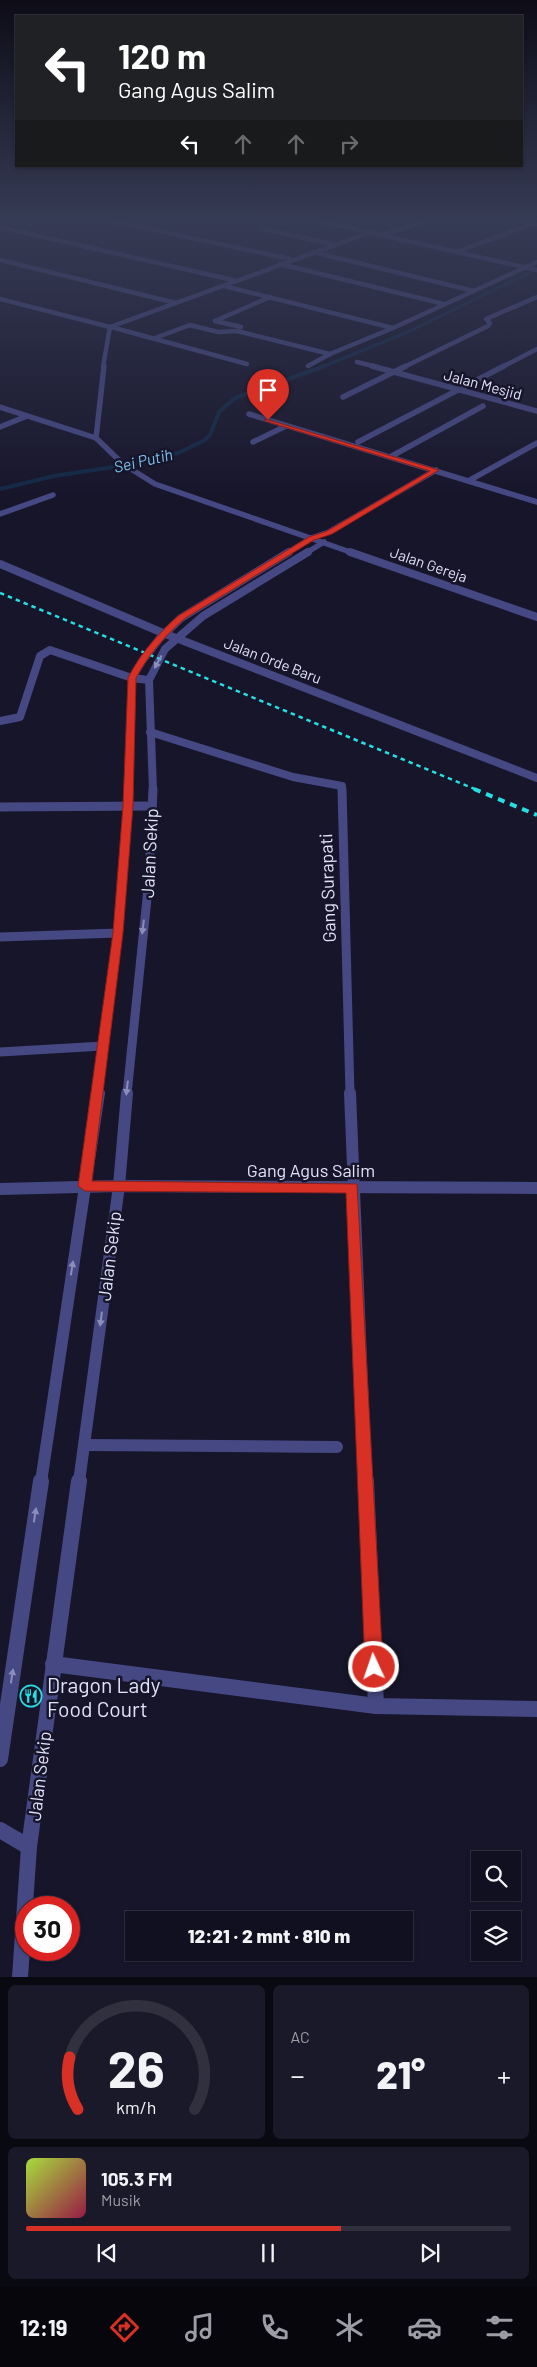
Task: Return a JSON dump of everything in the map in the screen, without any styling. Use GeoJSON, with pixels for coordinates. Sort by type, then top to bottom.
{"type":"FeatureCollection","features":[{"type":"Feature","properties":{"kind":"street"},"geometry":{"type":"LineString","coordinates":[[52,313],[155,338],[247,364]]}},
{"type":"Feature","properties":{"kind":"street"},"geometry":{"type":"LineString","coordinates":[[110,327],[148,313]]}},
{"type":"Feature","properties":{"kind":"street"},"geometry":{"type":"LineString","coordinates":[[231,313],[215,320],[338,352]]}},
{"type":"Feature","properties":{"kind":"street"},"geometry":{"type":"LineString","coordinates":[[335,313],[393,328]]}},
{"type":"Feature","properties":{"kind":"street"},"geometry":{"type":"LineString","coordinates":[[308,366],[330,354],[424,313]]}},
{"type":"Feature","properties":{"kind":"street"},"geometry":{"type":"LineString","coordinates":[[344,396],[488,326],[490,324],[486,319],[499,313]]}},
{"type":"Feature","properties":{"kind":"street"},"geometry":{"type":"LineString","coordinates":[[155,338],[190,325],[218,332],[237,331],[330,354]]}},
{"type":"Feature","properties":{"kind":"street"},"geometry":{"type":"LineString","coordinates":[[0,407],[96,438],[100,389],[110,327]]}},
{"type":"Feature","properties":{"kind":"street"},"geometry":{"type":"LineString","coordinates":[[358,442],[537,349]]}},
{"type":"Feature","properties":{"kind":"street","name":"Jalan Mesjid"},"geometry":{"type":"LineString","coordinates":[[356,362],[537,411]]}},
{"type":"Feature","properties":{"kind":"street"},"geometry":{"type":"LineString","coordinates":[[390,457],[483,406]]}},
{"type":"Feature","properties":{"kind":"street"},"geometry":{"type":"LineString","coordinates":[[249,414],[537,502]]}},
{"type":"Feature","properties":{"kind":"street"},"geometry":{"type":"LineString","coordinates":[[0,427],[27,416]]}},
{"type":"Feature","properties":{"kind":"street"},"geometry":{"type":"LineString","coordinates":[[253,442],[286,426]]}},
{"type":"Feature","properties":{"kind":"street","name":"Jalan Gereja"},"geometry":{"type":"LineString","coordinates":[[96,438],[116,460],[129,470],[155,484],[311,538],[326,537],[537,617]]}},
{"type":"Feature","properties":{"kind":"street"},"geometry":{"type":"LineString","coordinates":[[470,480],[537,443]]}},
{"type":"Feature","properties":{"kind":"street","name":"Jalan Sekip"},"geometry":{"type":"LineString","coordinates":[[20,1977],[29,1847],[85,1445],[118,1186],[135,1000],[149,879],[152,806],[149,680],[159,659],[176,638],[203,616],[326,537],[436,470]]}},
{"type":"Feature","properties":{"kind":"street"},"geometry":{"type":"LineString","coordinates":[[0,514],[53,495]]}},
{"type":"Feature","properties":{"kind":"street","name":"Jalan Sekip"},"geometry":{"type":"LineString","coordinates":[[0,1759],[85,1186],[118,933],[128,806],[132,678],[138,666],[163,633],[181,618],[311,538],[326,537]]}},
{"type":"Feature","properties":{"kind":"street","name":"Jalan Orde Baru"},"geometry":{"type":"LineString","coordinates":[[0,564],[163,633],[537,778]]}},
{"type":"Feature","properties":{"kind":"street"},"geometry":{"type":"LineString","coordinates":[[0,721],[13,720],[20,717],[40,656],[45,651],[56,650],[132,678],[149,680]]}},
{"type":"Feature","properties":{"kind":"street","name":"Gang Surapati"},"geometry":{"type":"LineString","coordinates":[[150,732],[183,740],[297,780],[342,786],[353,1188]]}},
{"type":"Feature","properties":{"kind":"street"},"geometry":{"type":"LineString","coordinates":[[0,808],[152,806]]}},
{"type":"Feature","properties":{"kind":"street"},"geometry":{"type":"LineString","coordinates":[[0,937],[118,933]]}},
{"type":"Feature","properties":{"kind":"street"},"geometry":{"type":"LineString","coordinates":[[0,1052],[103,1046]]}},
{"type":"Feature","properties":{"kind":"street","name":"Gang Agus Salim"},"geometry":{"type":"LineString","coordinates":[[0,1189],[85,1186],[537,1188]]}},
{"type":"Feature","properties":{"kind":"street"},"geometry":{"type":"LineString","coordinates":[[353,1188],[376,1706]]}},
{"type":"Feature","properties":{"kind":"street"},"geometry":{"type":"LineString","coordinates":[[85,1445],[337,1447]]}},
{"type":"Feature","properties":{"kind":"street"},"geometry":{"type":"LineString","coordinates":[[53,1664],[376,1706],[537,1709]]}},
{"type":"Feature","properties":{"kind":"street"},"geometry":{"type":"LineString","coordinates":[[0,1830],[29,1847]]}},
{"type":"Feature","properties":{"kind":"waterway","name":"Sei Putih"},"geometry":{"type":"LineString","coordinates":[[322,367],[408,332],[446,313]]}},
{"type":"Feature","properties":{"kind":"waterway","name":"Sei Putih"},"geometry":{"type":"LineString","coordinates":[[0,489],[54,476],[140,463],[178,453],[205,440],[210,435],[219,412],[235,398],[325,366]]}},
{"type":"Feature","properties":{"kind":"railway"},"geometry":{"type":"LineString","coordinates":[[0,593],[477,790]]}},
{"type":"Feature","properties":{"kind":"railway"},"geometry":{"type":"LineString","coordinates":[[474,789],[537,815]]}},
{"type":"Feature","properties":{"kind":"place","name":"Dragon Lady Food Court"},"geometry":{"type":"Point","coordinates":[31,1696]}},
{"type":"Feature","properties":{"kind":"route"},"geometry":{"type":"LineString","coordinates":[[268,420],[436,470],[329,532],[311,538],[181,618],[163,633],[138,666],[132,678],[128,806],[118,933],[85,1186],[353,1188],[374,1667]]}}]}
